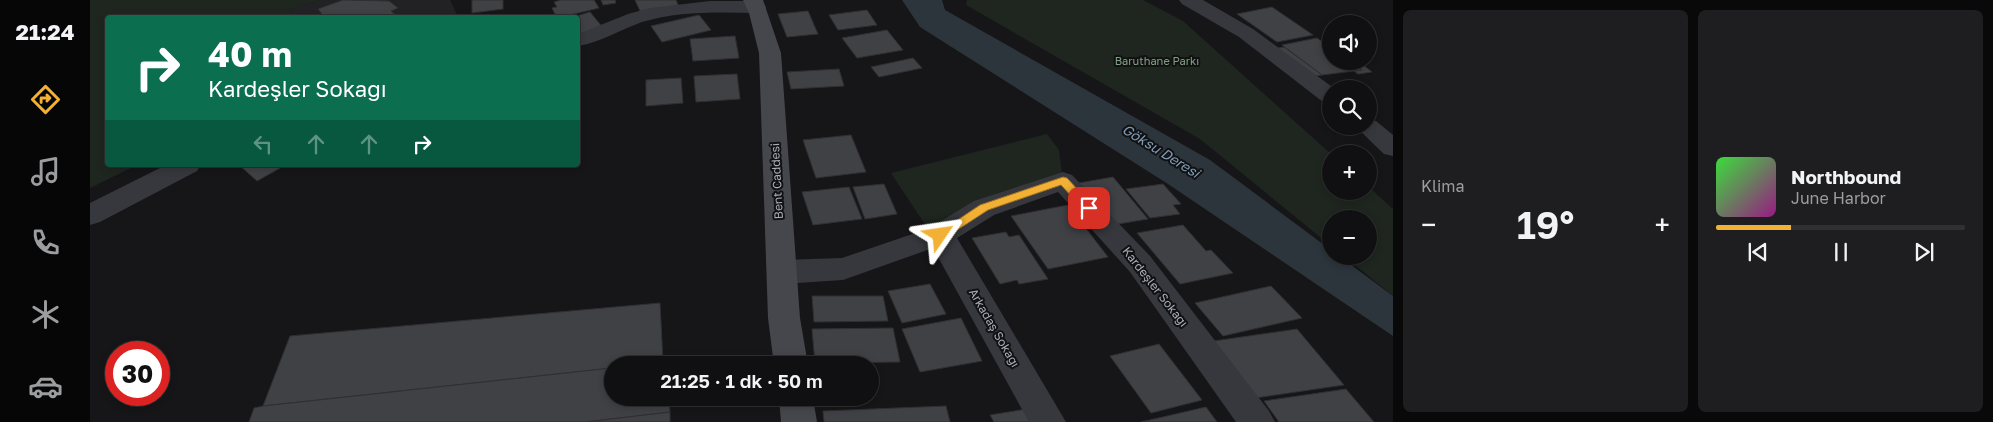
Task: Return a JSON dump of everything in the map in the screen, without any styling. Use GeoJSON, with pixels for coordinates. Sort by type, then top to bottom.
{"type":"FeatureCollection","features":[{"type":"Feature","properties":{"kind":"street"},"geometry":{"type":"LineString","coordinates":[[1189,0],[1246,33],[1322,90]]}},
{"type":"Feature","properties":{"kind":"street"},"geometry":{"type":"LineString","coordinates":[[580,40],[596,36],[634,18],[699,6],[755,3]]}},
{"type":"Feature","properties":{"kind":"street","name":"Bent Caddesi"},"geometry":{"type":"LineString","coordinates":[[755,3],[770,53],[784,318],[790,356]]}},
{"type":"Feature","properties":{"kind":"street"},"geometry":{"type":"LineString","coordinates":[[1377,134],[1393,148]]}},
{"type":"Feature","properties":{"kind":"street"},"geometry":{"type":"LineString","coordinates":[[90,215],[184,167]]}},
{"type":"Feature","properties":{"kind":"street","name":"Kardeşler Sokağı"},"geometry":{"type":"LineString","coordinates":[[782,272],[843,269],[940,235],[984,208],[1063,180],[1140,264],[1257,422]]}},
{"type":"Feature","properties":{"kind":"street","name":"Arkadaş Sokağı"},"geometry":{"type":"LineString","coordinates":[[940,235],[1048,422]]}},
{"type":"Feature","properties":{"kind":"street"},"geometry":{"type":"LineString","coordinates":[[797,406],[799,422]]}},
{"type":"Feature","properties":{"kind":"shaded area"},"geometry":{"type":"Polygon","coordinates":[[[321,0],[450,0],[457,15],[293,15],[288,9],[321,0]]]}},
{"type":"Feature","properties":{"kind":"green space"},"geometry":{"type":"Polygon","coordinates":[[[90,0],[321,0],[289,9],[294,15],[105,15],[105,167],[133,167],[90,188],[90,0]]]}},
{"type":"Feature","properties":{"kind":"green space","name":"Baruthane Parkı"},"geometry":{"type":"Polygon","coordinates":[[[967,0],[1143,0],[1183,21],[1322,146],[1322,200],[1377,200],[1377,194],[1393,209],[1393,296],[1355,265],[1377,265],[1377,210],[1322,210],[1322,239],[1200,139],[966,5],[967,0]]]}},
{"type":"Feature","properties":{"kind":"green space"},"geometry":{"type":"Polygon","coordinates":[[[1047,134],[1059,150],[1062,174],[979,202],[928,229],[891,173],[1047,134]]]}},
{"type":"Feature","properties":{"kind":"water","name":"Göksu Deresi"},"geometry":{"type":"Polygon","coordinates":[[[902,0],[942,0],[945,10],[1210,160],[1322,243],[1322,265],[1351,265],[1393,296],[1393,336],[1168,184],[920,27],[902,0]]]}},
{"type":"Feature","properties":{"kind":"building"},"geometry":{"type":"Polygon","coordinates":[[[343,0],[389,1],[398,8],[391,11],[396,15],[320,15],[322,14],[318,9],[343,0]]]}},
{"type":"Feature","properties":{"kind":"building"},"geometry":{"type":"Polygon","coordinates":[[[472,0],[503,0],[503,9],[472,13],[472,0]]]}},
{"type":"Feature","properties":{"kind":"building"},"geometry":{"type":"Polygon","coordinates":[[[561,0],[594,0],[599,8],[570,15],[556,15],[552,8],[557,7],[554,2],[561,0]]]}},
{"type":"Feature","properties":{"kind":"building"},"geometry":{"type":"Polygon","coordinates":[[[601,0],[615,0],[616,3],[603,5],[601,0]]]}},
{"type":"Feature","properties":{"kind":"building"},"geometry":{"type":"Polygon","coordinates":[[[635,0],[676,0],[679,7],[641,13],[635,0]]]}},
{"type":"Feature","properties":{"kind":"building"},"geometry":{"type":"Polygon","coordinates":[[[1272,7],[1313,35],[1277,42],[1237,14],[1272,7]]]}},
{"type":"Feature","properties":{"kind":"building"},"geometry":{"type":"Polygon","coordinates":[[[867,10],[877,25],[838,30],[829,15],[867,10]]]}},
{"type":"Feature","properties":{"kind":"building"},"geometry":{"type":"Polygon","coordinates":[[[808,11],[818,34],[787,37],[778,14],[808,11]]]}},
{"type":"Feature","properties":{"kind":"building"},"geometry":{"type":"Polygon","coordinates":[[[590,12],[604,29],[580,36],[580,15],[590,12]]]}},
{"type":"Feature","properties":{"kind":"building"},"geometry":{"type":"Polygon","coordinates":[[[699,15],[711,30],[662,42],[651,26],[699,15]]]}},
{"type":"Feature","properties":{"kind":"building"},"geometry":{"type":"Polygon","coordinates":[[[887,30],[903,50],[857,58],[842,38],[887,30]]]}},
{"type":"Feature","properties":{"kind":"building"},"geometry":{"type":"Polygon","coordinates":[[[735,36],[739,58],[693,61],[690,39],[735,36]]]}},
{"type":"Feature","properties":{"kind":"building"},"geometry":{"type":"Polygon","coordinates":[[[1317,38],[1322,42],[1322,70],[1362,70],[1322,75],[1282,45],[1317,38]]]}},
{"type":"Feature","properties":{"kind":"building"},"geometry":{"type":"Polygon","coordinates":[[[1284,47],[1322,75],[1310,77],[1273,49],[1284,47]]]}},
{"type":"Feature","properties":{"kind":"building"},"geometry":{"type":"Polygon","coordinates":[[[913,58],[922,68],[879,77],[871,67],[913,58]]]}},
{"type":"Feature","properties":{"kind":"building"},"geometry":{"type":"Polygon","coordinates":[[[839,69],[844,86],[791,89],[787,72],[839,69]]]}},
{"type":"Feature","properties":{"kind":"building"},"geometry":{"type":"Polygon","coordinates":[[[1369,70],[1372,72],[1358,74],[1354,71],[1369,70]]]}},
{"type":"Feature","properties":{"kind":"building"},"geometry":{"type":"Polygon","coordinates":[[[737,74],[740,99],[696,102],[694,76],[737,74]]]}},
{"type":"Feature","properties":{"kind":"building"},"geometry":{"type":"Polygon","coordinates":[[[681,78],[683,103],[646,106],[646,80],[681,78]]]}},
{"type":"Feature","properties":{"kind":"building"},"geometry":{"type":"Polygon","coordinates":[[[851,135],[866,172],[816,178],[803,140],[851,135]]]}},
{"type":"Feature","properties":{"kind":"building"},"geometry":{"type":"Polygon","coordinates":[[[241,167],[282,167],[257,181],[241,167]]]}},
{"type":"Feature","properties":{"kind":"building"},"geometry":{"type":"Polygon","coordinates":[[[1113,177],[1148,219],[1112,225],[1079,183],[1113,177]]]}},
{"type":"Feature","properties":{"kind":"building"},"geometry":{"type":"Polygon","coordinates":[[[884,184],[897,214],[865,219],[853,187],[884,184]]]}},
{"type":"Feature","properties":{"kind":"building"},"geometry":{"type":"Polygon","coordinates":[[[1163,184],[1181,204],[1173,205],[1180,214],[1150,218],[1126,189],[1163,184]]]}},
{"type":"Feature","properties":{"kind":"building"},"geometry":{"type":"Polygon","coordinates":[[[849,187],[862,219],[813,225],[802,192],[849,187]]]}},
{"type":"Feature","properties":{"kind":"building"},"geometry":{"type":"Polygon","coordinates":[[[1068,205],[1108,257],[1048,269],[1011,216],[1068,205]]]}},
{"type":"Feature","properties":{"kind":"building"},"geometry":{"type":"Polygon","coordinates":[[[1183,225],[1206,251],[1211,250],[1233,273],[1180,284],[1137,233],[1183,225]]]}},
{"type":"Feature","properties":{"kind":"building"},"geometry":{"type":"Polygon","coordinates":[[[1006,232],[1009,237],[1019,235],[1048,279],[1019,284],[1017,280],[1000,284],[972,238],[1006,232]]]}},
{"type":"Feature","properties":{"kind":"building"},"geometry":{"type":"Polygon","coordinates":[[[930,284],[946,314],[902,323],[888,291],[930,284]]]}},
{"type":"Feature","properties":{"kind":"building"},"geometry":{"type":"Polygon","coordinates":[[[1271,286],[1302,318],[1223,336],[1195,303],[1271,286]]]}},
{"type":"Feature","properties":{"kind":"building"},"geometry":{"type":"Polygon","coordinates":[[[812,296],[883,296],[888,321],[814,322],[812,296]]]}},
{"type":"Feature","properties":{"kind":"building"},"geometry":{"type":"Polygon","coordinates":[[[660,303],[663,356],[604,356],[604,369],[263,406],[290,336],[660,303]]]}},
{"type":"Feature","properties":{"kind":"building"},"geometry":{"type":"Polygon","coordinates":[[[961,318],[982,361],[920,372],[902,329],[961,318]]]}},
{"type":"Feature","properties":{"kind":"building"},"geometry":{"type":"Polygon","coordinates":[[[893,328],[900,362],[879,362],[879,356],[814,356],[812,329],[893,328]]]}},
{"type":"Feature","properties":{"kind":"building"},"geometry":{"type":"Polygon","coordinates":[[[1297,329],[1344,385],[1255,398],[1214,341],[1297,329]]]}},
{"type":"Feature","properties":{"kind":"building"},"geometry":{"type":"Polygon","coordinates":[[[1159,344],[1202,400],[1151,413],[1110,356],[1159,344]]]}},
{"type":"Feature","properties":{"kind":"building"},"geometry":{"type":"Polygon","coordinates":[[[604,369],[604,406],[670,406],[670,412],[586,422],[249,422],[254,408],[604,369]]]}},
{"type":"Feature","properties":{"kind":"building"},"geometry":{"type":"Polygon","coordinates":[[[1346,389],[1374,422],[1279,422],[1264,401],[1346,389]]]}},
{"type":"Feature","properties":{"kind":"building"},"geometry":{"type":"Polygon","coordinates":[[[946,406],[950,422],[824,422],[823,411],[946,406]]]}},
{"type":"Feature","properties":{"kind":"building"},"geometry":{"type":"Polygon","coordinates":[[[1206,407],[1217,422],[1141,422],[1206,407]]]}},
{"type":"Feature","properties":{"kind":"building"},"geometry":{"type":"Polygon","coordinates":[[[1027,409],[1034,422],[994,422],[990,415],[1027,409]]]}},
{"type":"Feature","properties":{"kind":"building"},"geometry":{"type":"Polygon","coordinates":[[[670,412],[670,422],[586,422],[670,412]]]}},
{"type":"Feature","properties":{"kind":"route"},"geometry":{"type":"LineString","coordinates":[[940,235],[984,208],[1063,180],[1089,208]]}}]}
